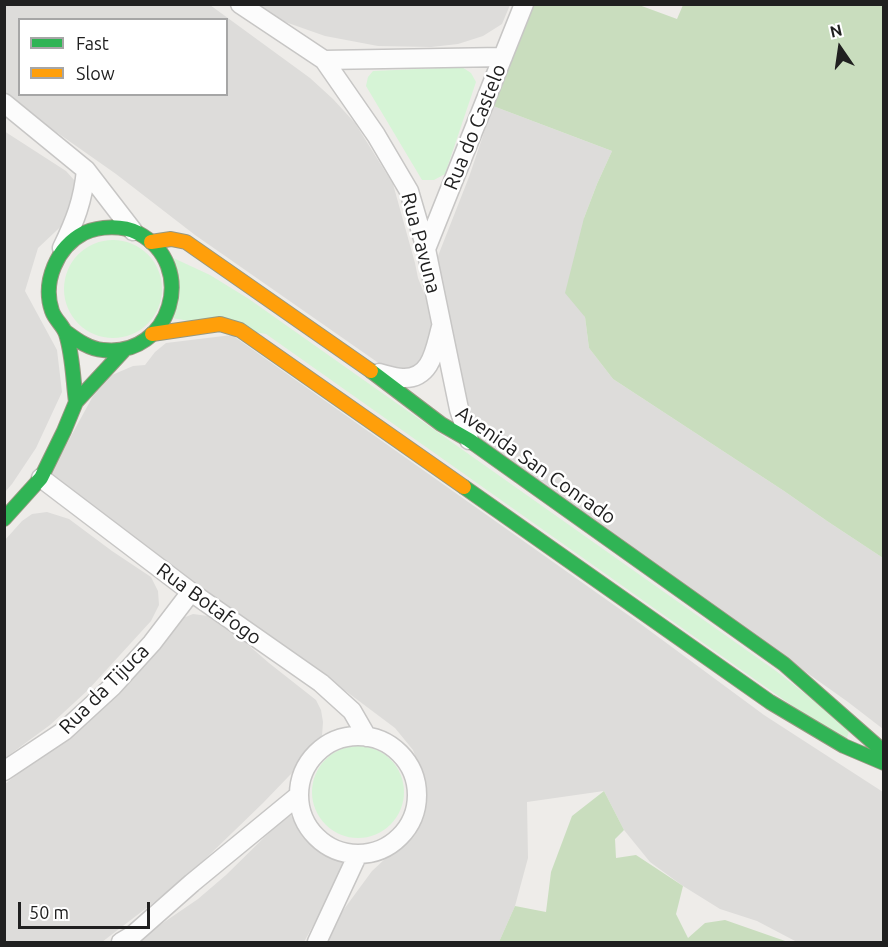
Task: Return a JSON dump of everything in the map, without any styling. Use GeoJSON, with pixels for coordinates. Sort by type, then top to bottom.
{"type":"FeatureCollection","features":[{"type":"Feature","properties":{"kind":"street","name":"Rua Pavuna"},"geometry":{"type":"LineString","coordinates":[[240,4],[324,60],[376,135],[409,191],[426,249],[459,409],[469,440]]}},
{"type":"Feature","properties":{"kind":"street","name":"Rua do Castelo"},"geometry":{"type":"LineString","coordinates":[[426,249],[524,4]]}},
{"type":"Feature","properties":{"kind":"street"},"geometry":{"type":"LineString","coordinates":[[324,60],[503,57]]}},
{"type":"Feature","properties":{"kind":"street"},"geometry":{"type":"LineString","coordinates":[[4,103],[86,170],[133,231]]}},
{"type":"Feature","properties":{"kind":"street"},"geometry":{"type":"LineString","coordinates":[[60,253],[75,238],[93,230],[113,227],[133,231],[151,242],[165,258],[172,277],[172,298],[165,318],[144,341],[125,349],[104,350],[83,344],[66,332],[54,314],[49,293],[51,272],[79,210],[85,189],[86,170]]}},
{"type":"Feature","properties":{"kind":"street","name":"Avenida San Conrado"},"geometry":{"type":"LineString","coordinates":[[151,242],[171,238],[186,242],[784,664],[884,752]]}},
{"type":"Feature","properties":{"kind":"street"},"geometry":{"type":"LineString","coordinates":[[152,334],[220,324],[240,330],[770,702],[844,746],[884,763]]}},
{"type":"Feature","properties":{"kind":"street"},"geometry":{"type":"LineString","coordinates":[[371,371],[403,379],[420,374],[432,362],[442,325]]}},
{"type":"Feature","properties":{"kind":"street"},"geometry":{"type":"LineString","coordinates":[[66,332],[76,402]]}},
{"type":"Feature","properties":{"kind":"street"},"geometry":{"type":"LineString","coordinates":[[4,519],[41,478],[76,402],[125,349]]}},
{"type":"Feature","properties":{"kind":"street","name":"Rua Botafogo"},"geometry":{"type":"LineString","coordinates":[[41,478],[191,592],[321,683],[352,711],[367,737]]}},
{"type":"Feature","properties":{"kind":"street","name":"Rua da Tijuca"},"geometry":{"type":"LineString","coordinates":[[4,771],[64,731],[113,686],[152,643],[191,592]]}},
{"type":"Feature","properties":{"kind":"street"},"geometry":{"type":"LineString","coordinates":[[367,737],[386,743],[401,755],[412,771],[417,790],[416,809],[408,827],[402,834],[378,851],[358,854],[339,851],[321,842],[304,820],[299,795],[303,775],[313,758],[328,745],[347,738],[367,737]]}},
{"type":"Feature","properties":{"kind":"street"},"geometry":{"type":"LineString","coordinates":[[121,942],[133,935],[299,795]]}},
{"type":"Feature","properties":{"kind":"street"},"geometry":{"type":"LineString","coordinates":[[317,942],[358,854]]}},
{"type":"Feature","properties":{"kind":"shaded area"},"geometry":{"type":"Polygon","coordinates":[[[5,5],[210,5],[228,18],[18,18],[18,96],[228,96],[228,18],[310,78],[355,123],[393,184],[418,278],[434,318],[426,364],[412,373],[390,371],[195,235],[116,174],[5,96],[5,5]]]}},
{"type":"Feature","properties":{"kind":"shaded area"},"geometry":{"type":"Polygon","coordinates":[[[250,5],[510,5],[502,24],[483,36],[458,44],[431,47],[378,46],[325,36],[271,17],[250,5]]]}},
{"type":"Feature","properties":{"kind":"shaded area"},"geometry":{"type":"Polygon","coordinates":[[[493,106],[612,151],[584,218],[585,317],[589,348],[613,379],[883,558],[883,729],[472,435],[436,261],[469,177],[493,106]]]}},
{"type":"Feature","properties":{"kind":"shaded area"},"geometry":{"type":"Polygon","coordinates":[[[4,131],[66,171],[75,181],[79,199],[72,216],[38,248],[25,291],[57,350],[62,392],[36,448],[5,492],[4,131]]]}},
{"type":"Feature","properties":{"kind":"shaded area"},"geometry":{"type":"Polygon","coordinates":[[[232,335],[638,622],[764,715],[883,792],[883,942],[797,942],[757,921],[720,909],[650,862],[624,830],[604,791],[527,802],[528,858],[515,906],[499,942],[323,942],[372,871],[400,845],[421,817],[426,794],[423,777],[413,750],[395,728],[347,692],[295,657],[48,478],[93,396],[112,375],[133,366],[145,365],[166,343],[232,335]]]}},
{"type":"Feature","properties":{"kind":"shaded area"},"geometry":{"type":"Polygon","coordinates":[[[47,512],[69,519],[151,577],[158,591],[159,605],[151,621],[88,690],[50,725],[5,758],[5,540],[22,521],[32,514],[47,512]]]}},
{"type":"Feature","properties":{"kind":"shaded area"},"geometry":{"type":"Polygon","coordinates":[[[193,614],[208,616],[224,624],[316,700],[323,722],[322,736],[316,748],[202,862],[102,942],[5,942],[5,784],[44,753],[178,620],[193,614]]]}},
{"type":"Feature","properties":{"kind":"shaded area"},"geometry":{"type":"Polygon","coordinates":[[[290,815],[319,849],[342,861],[344,870],[304,942],[135,942],[198,899],[284,818],[290,815]]]}},
{"type":"Feature","properties":{"kind":"green space"},"geometry":{"type":"Polygon","coordinates":[[[533,5],[639,5],[677,19],[683,5],[883,5],[883,558],[613,379],[589,348],[585,317],[565,293],[584,218],[612,151],[493,106],[533,5]]]}},
{"type":"Feature","properties":{"kind":"green space"},"geometry":{"type":"Polygon","coordinates":[[[462,67],[471,73],[476,82],[445,174],[434,180],[422,180],[366,86],[368,77],[373,71],[462,67]]]}},
{"type":"Feature","properties":{"kind":"green space"},"geometry":{"type":"Polygon","coordinates":[[[113,240],[132,243],[148,254],[159,270],[162,289],[159,308],[148,324],[132,335],[113,338],[94,335],[78,324],[67,308],[64,289],[67,270],[78,254],[94,243],[113,240]]]}},
{"type":"Feature","properties":{"kind":"green space"},"geometry":{"type":"Polygon","coordinates":[[[169,256],[210,275],[249,299],[776,671],[850,729],[845,743],[266,334],[172,318],[169,256]]]}},
{"type":"Feature","properties":{"kind":"green space"},"geometry":{"type":"Polygon","coordinates":[[[358,746],[376,750],[390,760],[400,774],[404,792],[400,810],[390,824],[376,834],[358,838],[340,834],[326,824],[316,810],[312,792],[316,774],[326,760],[340,750],[358,746]]]}},
{"type":"Feature","properties":{"kind":"green space"},"geometry":{"type":"Polygon","coordinates":[[[604,791],[624,830],[615,839],[616,858],[636,855],[683,886],[676,914],[688,938],[705,923],[725,920],[788,942],[499,942],[515,906],[546,912],[551,872],[572,816],[604,791]]]}},
{"type":"Feature","properties":{"kind":"traffic: fast"},"geometry":{"type":"LineString","coordinates":[[66,332],[88,346],[103,350],[127,349],[146,340],[160,325],[169,306],[172,286],[168,266],[157,248],[132,230],[104,228],[84,233],[74,239],[59,256],[51,277],[49,300],[53,314],[65,331],[68,342],[76,402]]}},
{"type":"Feature","properties":{"kind":"traffic: fast"},"geometry":{"type":"LineString","coordinates":[[4,519],[41,478],[76,402],[125,349]]}},
{"type":"Feature","properties":{"kind":"traffic: fast"},"geometry":{"type":"LineString","coordinates":[[371,371],[441,424],[469,440],[784,664],[884,752]]}},
{"type":"Feature","properties":{"kind":"traffic: fast"},"geometry":{"type":"LineString","coordinates":[[464,487],[770,702],[844,746],[884,763]]}},
{"type":"Feature","properties":{"kind":"traffic: slow"},"geometry":{"type":"LineString","coordinates":[[151,242],[171,239],[186,242],[371,371]]}},
{"type":"Feature","properties":{"kind":"traffic: slow"},"geometry":{"type":"LineString","coordinates":[[152,334],[220,324],[240,330],[464,487]]}}]}
